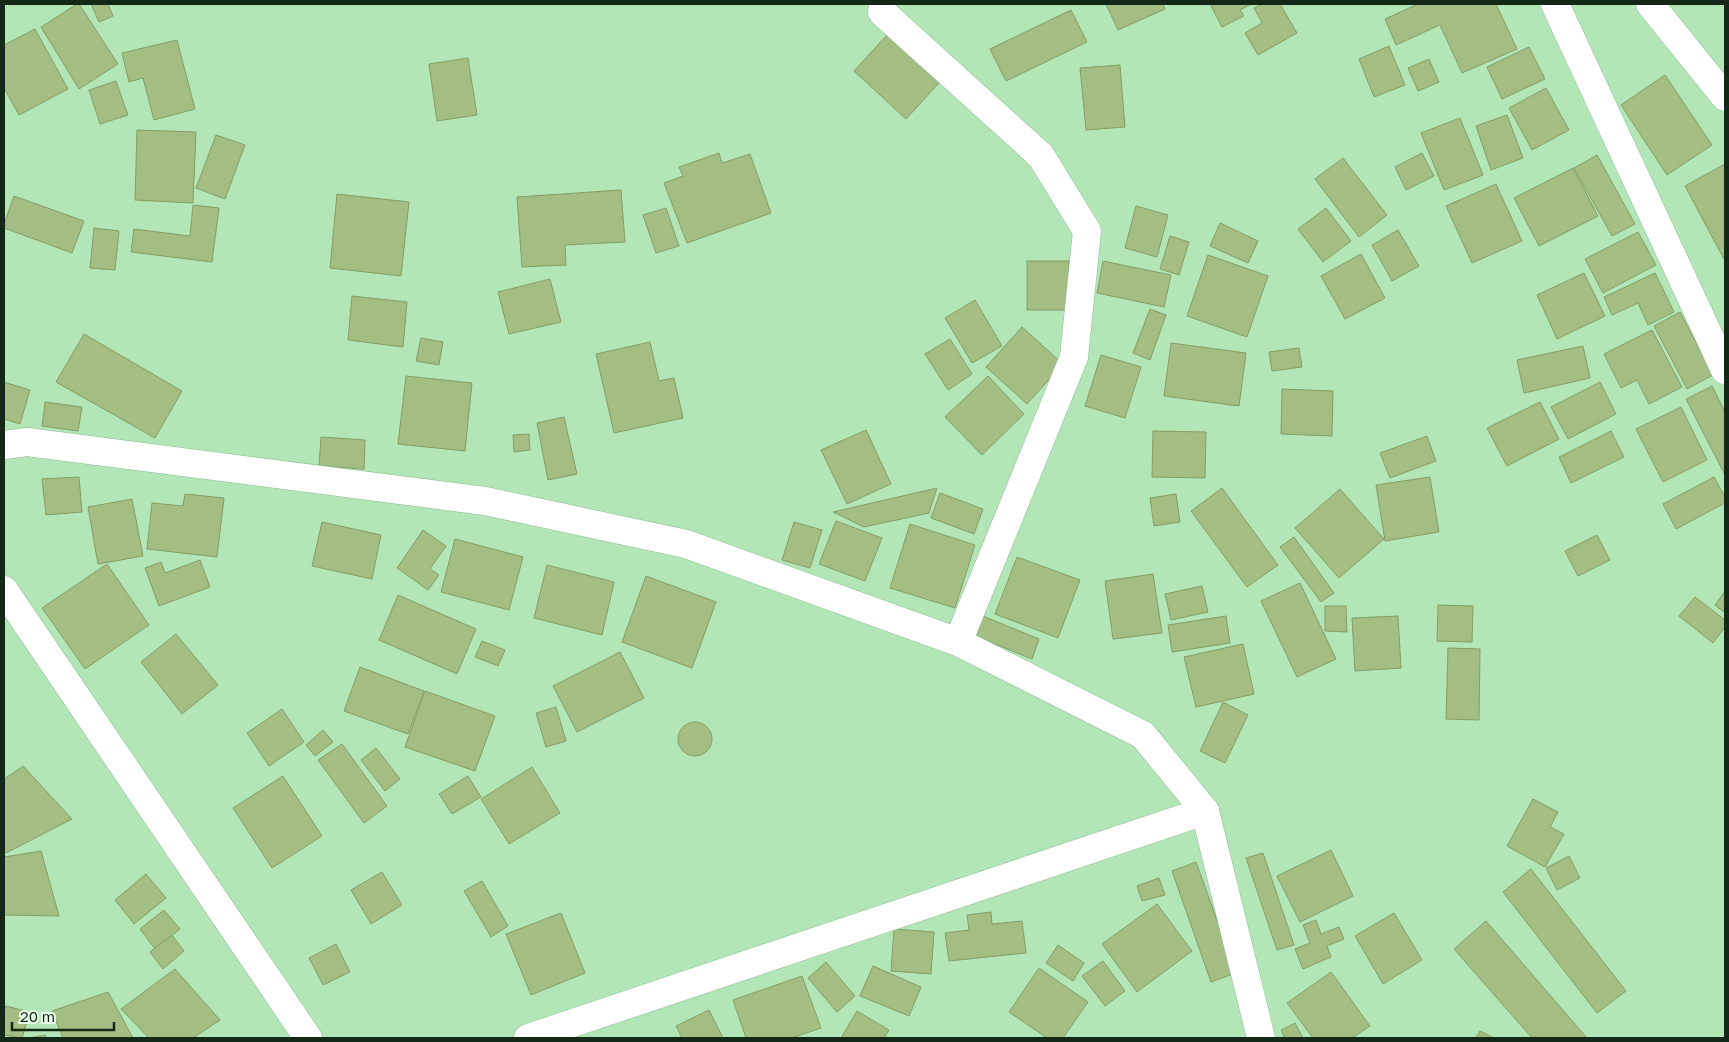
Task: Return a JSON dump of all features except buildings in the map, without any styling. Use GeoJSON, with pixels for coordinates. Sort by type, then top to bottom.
{"type":"FeatureCollection","features":[{"type":"Feature","properties":{"kind":"street"},"geometry":{"type":"LineString","coordinates":[[1555,4],[1725,370]]}},
{"type":"Feature","properties":{"kind":"street"},"geometry":{"type":"LineString","coordinates":[[1650,4],[1725,96]]}},
{"type":"Feature","properties":{"kind":"street"},"geometry":{"type":"LineString","coordinates":[[882,12],[1041,156],[1087,231],[1074,357],[958,642]]}},
{"type":"Feature","properties":{"kind":"street"},"geometry":{"type":"LineString","coordinates":[[4,445],[26,442],[484,501],[686,544],[958,642],[1143,735],[1205,811],[1261,1038]]}},
{"type":"Feature","properties":{"kind":"street"},"geometry":{"type":"LineString","coordinates":[[4,590],[308,1038]]}},
{"type":"Feature","properties":{"kind":"street"},"geometry":{"type":"LineString","coordinates":[[528,1038],[1205,811]]}}]}
